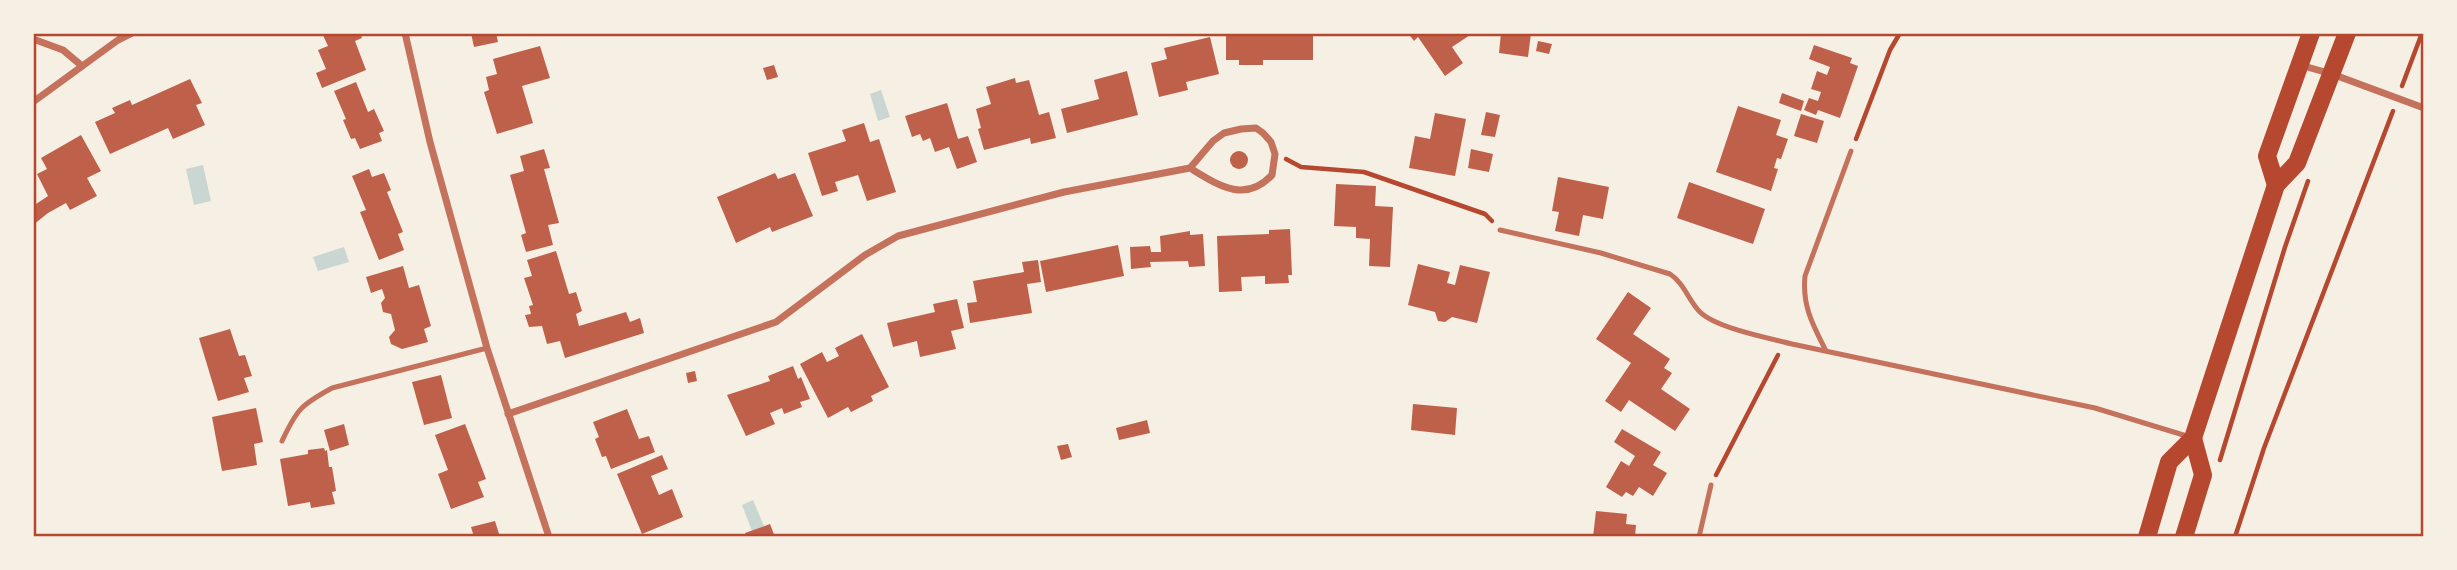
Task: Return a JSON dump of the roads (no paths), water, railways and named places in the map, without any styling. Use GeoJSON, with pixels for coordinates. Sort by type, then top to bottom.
{"type":"FeatureCollection","features":[{"type":"Feature","properties":{"kind":"main road"},"geometry":{"type":"LineString","coordinates":[[2276,185],[2267,156],[2311,33]]}},
{"type":"Feature","properties":{"kind":"main road"},"geometry":{"type":"LineString","coordinates":[[2147,537],[2168,462],[2193,438],[2276,185],[2297,163],[2347,33]]}},
{"type":"Feature","properties":{"kind":"main road"},"geometry":{"type":"LineString","coordinates":[[2184,537],[2203,475],[2193,438]]}},
{"type":"Feature","properties":{"kind":"street"},"geometry":{"type":"LineString","coordinates":[[33,102],[118,40],[132,33]]}},
{"type":"Feature","properties":{"kind":"street"},"geometry":{"type":"LineString","coordinates":[[405,33],[430,142],[487,348],[549,537]]}},
{"type":"Feature","properties":{"kind":"street"},"geometry":{"type":"LineString","coordinates":[[33,39],[63,50],[82,66]]}},
{"type":"Feature","properties":{"kind":"street"},"geometry":{"type":"LineString","coordinates":[[2299,65],[2332,74],[2424,108]]}},
{"type":"Feature","properties":{"kind":"street"},"geometry":{"type":"LineString","coordinates":[[508,414],[776,322],[865,255],[898,236],[1064,192],[1190,168],[1213,141],[1224,133],[1241,129],[1255,128],[1263,133],[1271,142],[1275,153],[1272,176],[1258,187],[1244,190],[1228,189],[1190,168]]}},
{"type":"Feature","properties":{"kind":"lane"},"geometry":{"type":"LineString","coordinates":[[1826,351],[1809,316],[1804,293],[1805,276],[1851,151]]}},
{"type":"Feature","properties":{"kind":"lane"},"geometry":{"type":"LineString","coordinates":[[1500,230],[1601,253],[1670,274],[1678,279],[1707,319],[1792,344],[2095,408],[2193,438]]}},
{"type":"Feature","properties":{"kind":"lane"},"geometry":{"type":"LineString","coordinates":[[282,441],[295,414],[311,400],[332,388],[487,348]]}},
{"type":"Feature","properties":{"kind":"lane"},"geometry":{"type":"LineString","coordinates":[[1699,537],[1711,485]]}}]}
